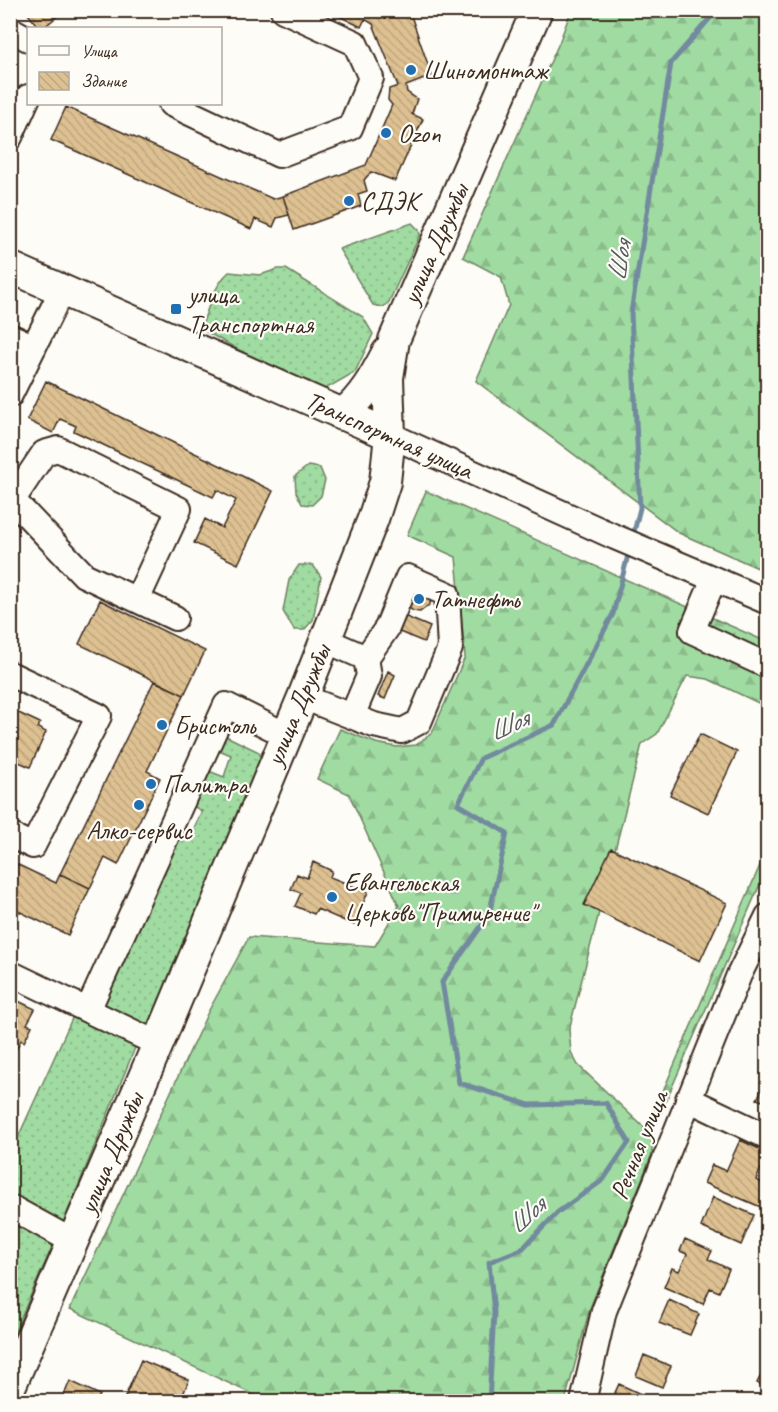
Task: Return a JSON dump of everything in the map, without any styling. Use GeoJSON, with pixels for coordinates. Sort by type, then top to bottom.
{"type":"FeatureCollection","features":[{"type":"Feature","properties":{"kind":"main road","name":"улица Дружбы"},"geometry":{"type":"LineString","coordinates":[[11,1383],[158,1044],[303,696],[373,519],[385,482],[390,435],[388,378],[394,340],[537,10]]}},
{"type":"Feature","properties":{"kind":"main road","name":"Транспортная улица"},"geometry":{"type":"LineString","coordinates":[[10,267],[390,435]]}},
{"type":"Feature","properties":{"kind":"main road"},"geometry":{"type":"LineString","coordinates":[[342,415],[353,406],[370,385],[394,340]]}},
{"type":"Feature","properties":{"kind":"street"},"geometry":{"type":"LineString","coordinates":[[173,105],[279,155],[350,128],[371,78],[355,43],[283,10]]}},
{"type":"Feature","properties":{"kind":"street"},"geometry":{"type":"LineString","coordinates":[[10,29],[27,38]]}},
{"type":"Feature","properties":{"kind":"street"},"geometry":{"type":"LineString","coordinates":[[10,137],[27,99]]}},
{"type":"Feature","properties":{"kind":"street"},"geometry":{"type":"LineString","coordinates":[[10,395],[62,290]]}},
{"type":"Feature","properties":{"kind":"street"},"geometry":{"type":"LineString","coordinates":[[10,336],[34,347]]}},
{"type":"Feature","properties":{"kind":"street","name":"Транспортная улица"},"geometry":{"type":"LineString","coordinates":[[390,435],[615,537],[768,602]]}},
{"type":"Feature","properties":{"kind":"street"},"geometry":{"type":"LineString","coordinates":[[137,600],[179,509],[58,449],[44,453],[11,499],[84,575],[175,618]]}},
{"type":"Feature","properties":{"kind":"street"},"geometry":{"type":"LineString","coordinates":[[303,696],[374,725],[402,731],[419,722],[450,648],[447,594],[408,577],[387,628],[366,658],[369,676],[352,716]]}},
{"type":"Feature","properties":{"kind":"street"},"geometry":{"type":"LineString","coordinates":[[714,579],[692,632],[768,666]]}},
{"type":"Feature","properties":{"kind":"street"},"geometry":{"type":"LineString","coordinates":[[325,640],[366,658]]}},
{"type":"Feature","properties":{"kind":"street"},"geometry":{"type":"LineString","coordinates":[[10,674],[99,716],[33,846],[10,835]]}},
{"type":"Feature","properties":{"kind":"street"},"geometry":{"type":"LineString","coordinates":[[88,1010],[226,705],[286,735]]}},
{"type":"Feature","properties":{"kind":"street","name":"Речная улица"},"geometry":{"type":"LineString","coordinates":[[583,1401],[604,1311],[739,975],[768,916]]}},
{"type":"Feature","properties":{"kind":"street"},"geometry":{"type":"LineString","coordinates":[[10,973],[158,1044]]}},
{"type":"Feature","properties":{"kind":"street"},"geometry":{"type":"LineString","coordinates":[[688,1099],[768,1137]]}},
{"type":"Feature","properties":{"kind":"street"},"geometry":{"type":"LineString","coordinates":[[10,1207],[72,1241]]}},
{"type":"Feature","properties":{"kind":"green space"},"geometry":{"type":"Polygon","coordinates":[[[571,11],[767,11],[767,572],[679,533],[476,381],[509,305],[501,277],[463,257],[559,43],[571,11]]]}},
{"type":"Feature","properties":{"kind":"green space"},"geometry":{"type":"Polygon","coordinates":[[[412,223],[419,230],[420,235],[388,304],[383,307],[373,305],[339,249],[412,223]]]}},
{"type":"Feature","properties":{"kind":"green space"},"geometry":{"type":"Polygon","coordinates":[[[286,269],[363,317],[373,334],[355,372],[322,391],[273,369],[203,330],[202,325],[212,297],[229,272],[260,275],[286,269]]]}},
{"type":"Feature","properties":{"kind":"green space"},"geometry":{"type":"Polygon","coordinates":[[[308,466],[320,468],[325,480],[321,496],[312,505],[302,504],[296,492],[295,476],[308,466]]]}},
{"type":"Feature","properties":{"kind":"green space"},"geometry":{"type":"Polygon","coordinates":[[[426,491],[767,642],[767,707],[708,679],[687,676],[657,734],[642,744],[569,1030],[571,1052],[578,1065],[652,1135],[652,1154],[590,1308],[565,1401],[267,1401],[70,1309],[208,1012],[249,937],[375,946],[399,906],[349,794],[317,779],[340,729],[376,743],[397,747],[416,745],[432,733],[465,657],[456,557],[407,535],[426,491]]]}},
{"type":"Feature","properties":{"kind":"green space"},"geometry":{"type":"Polygon","coordinates":[[[299,565],[313,565],[321,577],[313,620],[304,630],[294,630],[283,611],[289,580],[299,565]]]}},
{"type":"Feature","properties":{"kind":"green space"},"geometry":{"type":"Polygon","coordinates":[[[226,736],[259,752],[262,762],[151,1025],[139,1027],[106,1010],[103,999],[173,838],[190,837],[202,811],[191,805],[204,769],[224,777],[231,755],[214,748],[215,739],[226,736]]]}},
{"type":"Feature","properties":{"kind":"green space"},"geometry":{"type":"Polygon","coordinates":[[[767,849],[767,868],[656,1124],[651,1119],[767,849]]]}},
{"type":"Feature","properties":{"kind":"green space"},"geometry":{"type":"Polygon","coordinates":[[[74,1014],[137,1043],[63,1223],[11,1197],[11,1153],[74,1014]]]}},
{"type":"Feature","properties":{"kind":"green space"},"geometry":{"type":"Polygon","coordinates":[[[11,1219],[53,1240],[11,1340],[11,1219]]]}},
{"type":"Feature","properties":{"kind":"building"},"geometry":{"type":"Polygon","coordinates":[[[25,10],[65,10],[44,27],[38,27],[25,10]]]}},
{"type":"Feature","properties":{"kind":"building"},"geometry":{"type":"Polygon","coordinates":[[[327,10],[380,10],[384,18],[409,10],[432,76],[406,86],[407,92],[417,99],[412,114],[423,119],[395,181],[371,172],[364,180],[367,191],[358,194],[361,206],[294,230],[283,196],[366,165],[392,105],[388,100],[389,89],[398,86],[373,24],[365,19],[361,27],[327,10]]]}},
{"type":"Feature","properties":{"kind":"building"},"geometry":{"type":"Polygon","coordinates":[[[66,107],[273,199],[283,196],[289,215],[277,218],[273,227],[255,219],[251,229],[51,140],[66,107]]]}},
{"type":"Feature","properties":{"kind":"building"},"geometry":{"type":"Polygon","coordinates":[[[46,381],[273,491],[238,564],[194,543],[205,519],[222,528],[236,500],[217,490],[213,497],[74,431],[76,426],[60,419],[53,433],[27,420],[46,381]]]}},
{"type":"Feature","properties":{"kind":"building"},"geometry":{"type":"Polygon","coordinates":[[[416,585],[431,599],[430,604],[420,612],[413,611],[407,606],[416,585]]]}},
{"type":"Feature","properties":{"kind":"building"},"geometry":{"type":"Polygon","coordinates":[[[100,600],[205,651],[184,695],[79,644],[100,600]]]}},
{"type":"Feature","properties":{"kind":"building"},"geometry":{"type":"Polygon","coordinates":[[[404,616],[430,627],[424,642],[397,631],[404,616]]]}},
{"type":"Feature","properties":{"kind":"building"},"geometry":{"type":"Polygon","coordinates":[[[388,671],[395,675],[385,699],[378,696],[388,671]]]}},
{"type":"Feature","properties":{"kind":"building"},"geometry":{"type":"Polygon","coordinates":[[[154,681],[184,695],[147,771],[160,778],[118,865],[105,858],[90,888],[60,874],[154,681]]]}},
{"type":"Feature","properties":{"kind":"building"},"geometry":{"type":"Polygon","coordinates":[[[10,709],[40,723],[38,728],[46,732],[30,767],[10,758],[10,709]]]}},
{"type":"Feature","properties":{"kind":"building"},"geometry":{"type":"Polygon","coordinates":[[[700,734],[737,752],[708,813],[670,795],[700,734]]]}},
{"type":"Feature","properties":{"kind":"building"},"geometry":{"type":"Polygon","coordinates":[[[611,848],[727,903],[700,961],[584,905],[611,848]]]}},
{"type":"Feature","properties":{"kind":"building"},"geometry":{"type":"Polygon","coordinates":[[[10,861],[56,883],[60,874],[90,888],[68,935],[10,907],[10,861]]]}},
{"type":"Feature","properties":{"kind":"building","name":"Евангельская Церковь\"Примирение\""},"geometry":{"type":"Polygon","coordinates":[[[313,862],[332,871],[330,877],[368,892],[354,925],[317,909],[314,914],[295,906],[301,893],[291,889],[297,874],[307,878],[313,862]]]}},
{"type":"Feature","properties":{"kind":"building"},"geometry":{"type":"Polygon","coordinates":[[[10,997],[35,1009],[27,1024],[32,1026],[24,1042],[21,1040],[10,1061],[10,997]]]}},
{"type":"Feature","properties":{"kind":"building"},"geometry":{"type":"Polygon","coordinates":[[[768,1078],[768,1103],[757,1099],[768,1078]]]}},
{"type":"Feature","properties":{"kind":"building"},"geometry":{"type":"Polygon","coordinates":[[[740,1140],[768,1153],[756,1180],[768,1185],[768,1210],[704,1183],[712,1165],[726,1171],[740,1140]]]}},
{"type":"Feature","properties":{"kind":"building"},"geometry":{"type":"Polygon","coordinates":[[[713,1197],[754,1215],[741,1245],[701,1227],[713,1197]]]}},
{"type":"Feature","properties":{"kind":"building"},"geometry":{"type":"Polygon","coordinates":[[[685,1239],[712,1251],[708,1259],[729,1269],[719,1292],[710,1288],[703,1304],[664,1287],[672,1268],[679,1271],[687,1254],[680,1251],[685,1239]]]}},
{"type":"Feature","properties":{"kind":"building"},"geometry":{"type":"Polygon","coordinates":[[[669,1300],[699,1314],[690,1335],[659,1323],[669,1300]]]}},
{"type":"Feature","properties":{"kind":"building"},"geometry":{"type":"Polygon","coordinates":[[[644,1355],[671,1366],[662,1387],[636,1376],[644,1355]]]}},
{"type":"Feature","properties":{"kind":"building"},"geometry":{"type":"Polygon","coordinates":[[[141,1360],[189,1380],[180,1402],[135,1402],[125,1397],[141,1360]]]}},
{"type":"Feature","properties":{"kind":"building"},"geometry":{"type":"Polygon","coordinates":[[[768,1362],[768,1388],[757,1383],[768,1362]]]}},
{"type":"Feature","properties":{"kind":"building"},"geometry":{"type":"Polygon","coordinates":[[[70,1381],[100,1395],[96,1402],[61,1402],[70,1381]]]}},
{"type":"Feature","properties":{"kind":"building"},"geometry":{"type":"Polygon","coordinates":[[[619,1384],[658,1402],[617,1402],[612,1399],[619,1384]]]}},
{"type":"Feature","properties":{"kind":"waterway","name":"Шоя"},"geometry":{"type":"LineString","coordinates":[[633,536],[640,508],[631,313],[671,63],[717,10]]}},
{"type":"Feature","properties":{"kind":"waterway","name":"Шоя"},"geometry":{"type":"LineString","coordinates":[[489,1402],[494,1313],[489,1262],[522,1249],[558,1212],[603,1180],[629,1142],[606,1103],[529,1105],[459,1083],[442,982],[489,915],[507,833],[458,804],[481,758],[554,725],[613,614],[629,551]]}},
{"type":"Feature","properties":{"kind":"place","name":"Шиномонтаж"},"geometry":{"type":"Point","coordinates":[411,70]}},
{"type":"Feature","properties":{"kind":"place","name":"Ozon"},"geometry":{"type":"Point","coordinates":[386,133]}},
{"type":"Feature","properties":{"kind":"place","name":"СДЭК"},"geometry":{"type":"Point","coordinates":[349,201]}},
{"type":"Feature","properties":{"kind":"place","name":"улица Транспортная"},"geometry":{"type":"Point","coordinates":[176,309]}},
{"type":"Feature","properties":{"kind":"place","name":"Татнефть"},"geometry":{"type":"Point","coordinates":[419,599]}},
{"type":"Feature","properties":{"kind":"place","name":"Бристоль"},"geometry":{"type":"Point","coordinates":[162,725]}},
{"type":"Feature","properties":{"kind":"place","name":"Палитра"},"geometry":{"type":"Point","coordinates":[151,784]}},
{"type":"Feature","properties":{"kind":"place","name":"Алко-сервис"},"geometry":{"type":"Point","coordinates":[139,805]}},
{"type":"Feature","properties":{"kind":"place","name":"Евангельская Церковь\"Примирение\""},"geometry":{"type":"Point","coordinates":[332,897]}}]}
